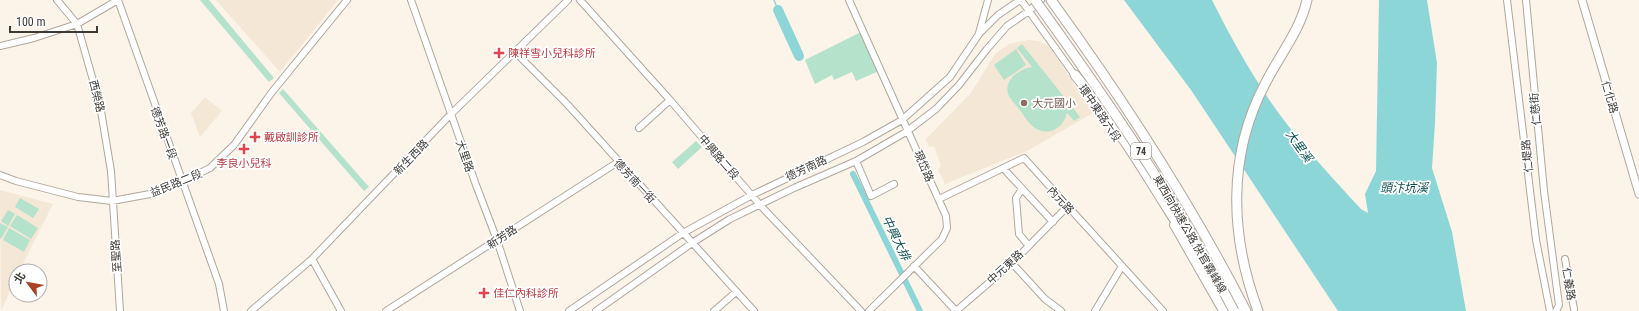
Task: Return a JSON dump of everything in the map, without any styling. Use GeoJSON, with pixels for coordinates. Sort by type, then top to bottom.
{"type":"FeatureCollection","features":[{"type":"Feature","properties":{"kind":"highway","name":"東西向快速公路 快官霧峰線"},"geometry":{"type":"LineString","coordinates":[[1039,0],[1146,159],[1208,262],[1234,311]]}},
{"type":"Feature","properties":{"kind":"highway","name":"東西向快速公路 快官霧峰線"},"geometry":{"type":"LineString","coordinates":[[1052,0],[1087,49],[1156,154],[1218,257],[1246,311]]}},
{"type":"Feature","properties":{"kind":"highway"},"geometry":{"type":"LineString","coordinates":[[1258,311],[1246,275],[1239,242],[1236,202],[1238,166],[1246,130],[1257,100],[1298,25],[1307,0]]}},
{"type":"Feature","properties":{"kind":"highway"},"geometry":{"type":"LineString","coordinates":[[1075,76],[1092,95],[1140,163],[1202,263],[1229,311]]}},
{"type":"Feature","properties":{"kind":"main road","name":"仁化路"},"geometry":{"type":"LineString","coordinates":[[1582,0],[1639,194]]}},
{"type":"Feature","properties":{"kind":"street","name":"西榮路"},"geometry":{"type":"LineString","coordinates":[[57,0],[77,24],[100,105],[111,171],[112,201]]}},
{"type":"Feature","properties":{"kind":"street"},"geometry":{"type":"LineString","coordinates":[[0,46],[34,38],[77,24],[118,0]]}},
{"type":"Feature","properties":{"kind":"street","name":"德芳路一段"},"geometry":{"type":"LineString","coordinates":[[118,0],[219,284],[224,311]]}},
{"type":"Feature","properties":{"kind":"street","name":"益民路二段"},"geometry":{"type":"LineString","coordinates":[[0,175],[16,181],[78,198],[112,201],[150,194],[182,182],[210,168],[230,150],[296,63],[347,0]]}},
{"type":"Feature","properties":{"kind":"street","name":"大里路"},"geometry":{"type":"LineString","coordinates":[[411,0],[497,240],[520,311]]}},
{"type":"Feature","properties":{"kind":"street","name":"新生西路"},"geometry":{"type":"LineString","coordinates":[[251,311],[312,259],[451,114],[568,0]]}},
{"type":"Feature","properties":{"kind":"street","name":"中興路二段"},"geometry":{"type":"LineString","coordinates":[[580,0],[670,100],[760,205],[861,311]]}},
{"type":"Feature","properties":{"kind":"street","name":"現岱路"},"geometry":{"type":"LineString","coordinates":[[849,0],[874,52],[902,120],[939,199],[946,216],[947,228],[945,235],[869,311]]}},
{"type":"Feature","properties":{"kind":"street"},"geometry":{"type":"LineString","coordinates":[[979,34],[988,0]]}},
{"type":"Feature","properties":{"kind":"street","name":"德芳南路"},"geometry":{"type":"LineString","coordinates":[[569,311],[684,233],[752,195],[863,142],[902,120],[950,77],[979,34],[998,15],[1020,0]]}},
{"type":"Feature","properties":{"kind":"street","name":"環中東路六段"},"geometry":{"type":"LineString","coordinates":[[1020,0],[1030,11],[1136,165],[1176,230],[1222,311]]}},
{"type":"Feature","properties":{"kind":"street","name":"德芳南路"},"geometry":{"type":"LineString","coordinates":[[596,311],[692,243],[730,219],[856,161],[908,130],[936,108],[959,85],[1007,26],[1030,11],[1039,0]]}},
{"type":"Feature","properties":{"kind":"street","name":"環中東路六段"},"geometry":{"type":"LineString","coordinates":[[1039,0],[1148,157],[1211,260],[1239,311]]}},
{"type":"Feature","properties":{"kind":"street","name":"仁堤路"},"geometry":{"type":"LineString","coordinates":[[1507,0],[1536,240],[1550,311]]}},
{"type":"Feature","properties":{"kind":"street","name":"仁慈街"},"geometry":{"type":"LineString","coordinates":[[1526,0],[1544,191],[1559,305],[1556,311]]}},
{"type":"Feature","properties":{"kind":"street","name":"德芳南一街"},"geometry":{"type":"LineString","coordinates":[[515,52],[568,105],[754,311]]}},
{"type":"Feature","properties":{"kind":"street"},"geometry":{"type":"LineString","coordinates":[[639,128],[670,100]]}},
{"type":"Feature","properties":{"kind":"street","name":"內元路"},"geometry":{"type":"LineString","coordinates":[[939,199],[1024,158],[1163,311]]}},
{"type":"Feature","properties":{"kind":"street"},"geometry":{"type":"LineString","coordinates":[[856,161],[871,196],[894,184]]}},
{"type":"Feature","properties":{"kind":"street","name":"新芳路"},"geometry":{"type":"LineString","coordinates":[[386,311],[618,162]]}},
{"type":"Feature","properties":{"kind":"street"},"geometry":{"type":"LineString","coordinates":[[1003,168],[1053,222]]}},
{"type":"Feature","properties":{"kind":"street"},"geometry":{"type":"LineString","coordinates":[[1022,189],[1016,198],[1019,234],[1029,246]]}},
{"type":"Feature","properties":{"kind":"street","name":"至聖路"},"geometry":{"type":"LineString","coordinates":[[112,201],[120,311]]}},
{"type":"Feature","properties":{"kind":"street","name":"中元東路"},"geometry":{"type":"LineString","coordinates":[[956,311],[1012,263],[1067,207]]}},
{"type":"Feature","properties":{"kind":"street"},"geometry":{"type":"LineString","coordinates":[[312,259],[341,311]]}},
{"type":"Feature","properties":{"kind":"street","name":"仁義路"},"geometry":{"type":"LineString","coordinates":[[1565,259],[1573,310]]}},
{"type":"Feature","properties":{"kind":"street"},"geometry":{"type":"LineString","coordinates":[[1012,263],[1045,299],[1060,311]]}},
{"type":"Feature","properties":{"kind":"street"},"geometry":{"type":"LineString","coordinates":[[914,266],[956,311]]}},
{"type":"Feature","properties":{"kind":"street"},"geometry":{"type":"LineString","coordinates":[[1095,311],[1122,266]]}},
{"type":"Feature","properties":{"kind":"street"},"geometry":{"type":"LineString","coordinates":[[714,311],[736,292]]}},
{"type":"Feature","properties":{"kind":"shaded area"},"geometry":{"type":"Polygon","coordinates":[[[216,0],[338,0],[280,72],[216,0]]]}},
{"type":"Feature","properties":{"kind":"shaded area","name":"大元國小"},"geometry":{"type":"Polygon","coordinates":[[[1029,40],[1039,41],[1050,47],[1093,113],[1027,151],[945,184],[938,170],[941,166],[934,146],[929,147],[926,139],[971,93],[995,54],[1009,44],[1029,40]]]}},
{"type":"Feature","properties":{"kind":"shaded area"},"geometry":{"type":"Polygon","coordinates":[[[205,97],[222,111],[200,137],[191,113],[205,97]]]}},
{"type":"Feature","properties":{"kind":"shaded area"},"geometry":{"type":"Polygon","coordinates":[[[0,190],[53,204],[24,263],[8,263],[8,295],[1,311],[0,190]]]}},
{"type":"Feature","properties":{"kind":"green space"},"geometry":{"type":"Polygon","coordinates":[[[200,0],[209,0],[274,78],[269,82],[200,0]]]}},
{"type":"Feature","properties":{"kind":"green space"},"geometry":{"type":"Polygon","coordinates":[[[861,32],[879,71],[856,81],[852,72],[834,80],[832,75],[815,84],[805,60],[861,32]]]}},
{"type":"Feature","properties":{"kind":"green space"},"geometry":{"type":"Polygon","coordinates":[[[1022,44],[1080,117],[1074,121],[1067,113],[1065,119],[1058,127],[1049,131],[1038,130],[1028,122],[1010,98],[1007,89],[1014,75],[1032,67],[1017,48],[1022,44]]]}},
{"type":"Feature","properties":{"kind":"green space"},"geometry":{"type":"Polygon","coordinates":[[[1016,49],[1026,65],[1004,80],[994,65],[1016,49]]]}},
{"type":"Feature","properties":{"kind":"green space"},"geometry":{"type":"Polygon","coordinates":[[[283,89],[369,187],[364,191],[279,93],[283,89]]]}},
{"type":"Feature","properties":{"kind":"green space"},"geometry":{"type":"Polygon","coordinates":[[[696,141],[702,147],[678,169],[672,162],[696,141]]]}},
{"type":"Feature","properties":{"kind":"green space"},"geometry":{"type":"Polygon","coordinates":[[[20,198],[39,209],[33,218],[15,207],[20,198]]]}},
{"type":"Feature","properties":{"kind":"green space"},"geometry":{"type":"Polygon","coordinates":[[[8,210],[15,214],[8,226],[1,221],[8,210]]]}},
{"type":"Feature","properties":{"kind":"green space"},"geometry":{"type":"Polygon","coordinates":[[[17,215],[38,228],[31,239],[10,226],[17,215]]]}},
{"type":"Feature","properties":{"kind":"green space"},"geometry":{"type":"Polygon","coordinates":[[[0,223],[8,227],[1,239],[0,238],[0,223]]]}},
{"type":"Feature","properties":{"kind":"green space"},"geometry":{"type":"Polygon","coordinates":[[[9,228],[30,240],[24,252],[3,240],[9,228]]]}},
{"type":"Feature","properties":{"kind":"water"},"geometry":{"type":"Polygon","coordinates":[[[1124,0],[1212,0],[1244,60],[1276,110],[1299,140],[1324,168],[1361,209],[1368,213],[1365,194],[1376,171],[1379,0],[1427,0],[1437,63],[1432,168],[1452,232],[1466,311],[1338,311],[1191,90],[1124,0]]]}},
{"type":"Feature","properties":{"kind":"waterway"},"geometry":{"type":"LineString","coordinates":[[774,0],[778,10]]}},
{"type":"Feature","properties":{"kind":"waterway"},"geometry":{"type":"LineString","coordinates":[[778,10],[799,56]]}},
{"type":"Feature","properties":{"kind":"waterway","name":"中興大排"},"geometry":{"type":"LineString","coordinates":[[853,174],[920,311]]}},
{"type":"Feature","properties":{"kind":"place","name":"陳祥雪小兒科診所"},"geometry":{"type":"Point","coordinates":[499,53]}},
{"type":"Feature","properties":{"kind":"place","name":"大元國小"},"geometry":{"type":"Point","coordinates":[1024,103]}},
{"type":"Feature","properties":{"kind":"place","name":"戴啟訓診所"},"geometry":{"type":"Point","coordinates":[255,137]}},
{"type":"Feature","properties":{"kind":"place","name":"李良小兒科"},"geometry":{"type":"Point","coordinates":[244,149]}},
{"type":"Feature","properties":{"kind":"place","name":"佳仁內科診所"},"geometry":{"type":"Point","coordinates":[484,293]}},
{"type":"Feature","properties":{"kind":"water label","name":"大里溪"},"geometry":{"type":"Point","coordinates":[1299,146]}},
{"type":"Feature","properties":{"kind":"water label","name":"頭汴坑溪"},"geometry":{"type":"Point","coordinates":[1404,188]}}]}
